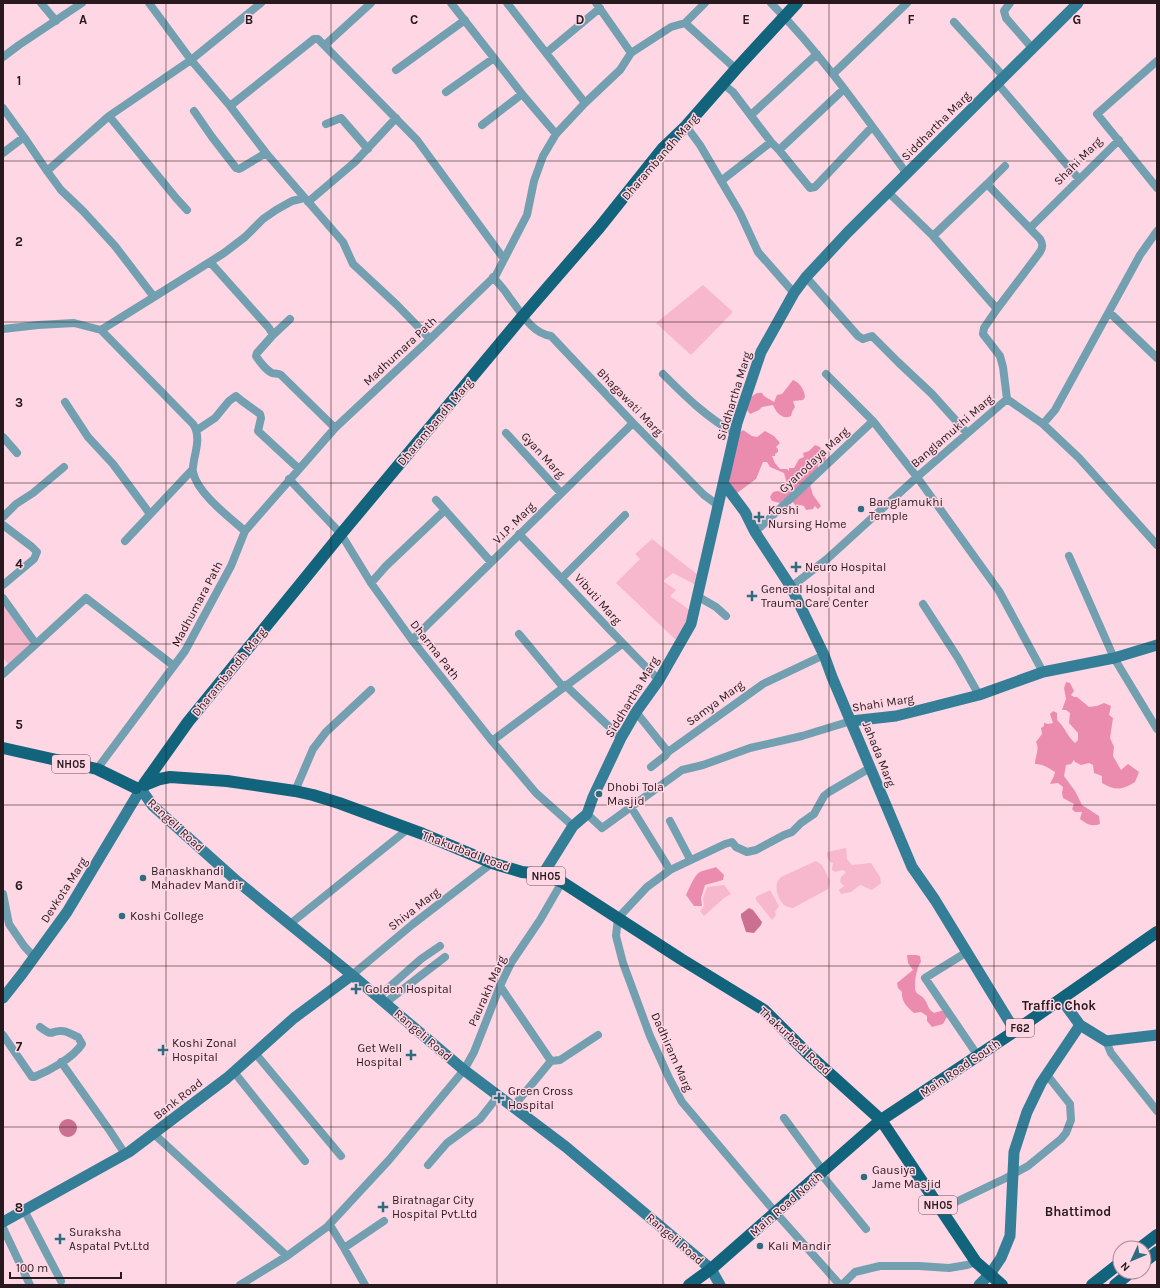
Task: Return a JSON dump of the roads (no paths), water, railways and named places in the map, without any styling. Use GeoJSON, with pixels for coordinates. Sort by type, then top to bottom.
{"type":"FeatureCollection","features":[{"type":"Feature","properties":{"kind":"main road","name":"Dharambandh Marg"},"geometry":{"type":"LineString","coordinates":[[142,788],[188,722],[341,534],[522,317],[599,228],[663,148],[686,126],[797,3]]}},
{"type":"Feature","properties":{"kind":"main road","name":"Rangeli Road"},"geometry":{"type":"LineString","coordinates":[[3,748],[97,769],[142,788]]}},
{"type":"Feature","properties":{"kind":"main road","name":"Thakurbadi Road"},"geometry":{"type":"LineString","coordinates":[[142,788],[160,779],[170,777],[227,781],[295,791],[339,803],[492,863],[522,872],[543,874],[562,882],[680,959],[764,1010],[808,1054],[881,1120]]}},
{"type":"Feature","properties":{"kind":"main road","name":"Main Road South"},"geometry":{"type":"LineString","coordinates":[[881,1120],[1015,1031],[1157,932]]}},
{"type":"Feature","properties":{"kind":"main road","name":"Main Road North"},"geometry":{"type":"LineString","coordinates":[[689,1285],[711,1269],[881,1120]]}},
{"type":"Feature","properties":{"kind":"main road","name":"NH05"},"geometry":{"type":"LineString","coordinates":[[881,1120],[976,1262],[1002,1285]]}},
{"type":"Feature","properties":{"kind":"main road"},"geometry":{"type":"LineString","coordinates":[[1092,1285],[1112,1270]]}},
{"type":"Feature","properties":{"kind":"street"},"geometry":{"type":"LineString","coordinates":[[41,3],[56,21]]}},
{"type":"Feature","properties":{"kind":"street"},"geometry":{"type":"LineString","coordinates":[[3,57],[82,3]]}},
{"type":"Feature","properties":{"kind":"street"},"geometry":{"type":"LineString","coordinates":[[149,3],[191,60],[230,106],[266,153],[343,242],[353,264],[397,305],[430,339]]}},
{"type":"Feature","properties":{"kind":"street"},"geometry":{"type":"LineString","coordinates":[[47,171],[109,116],[191,60],[261,3]]}},
{"type":"Feature","properties":{"kind":"street"},"geometry":{"type":"LineString","coordinates":[[325,45],[371,3]]}},
{"type":"Feature","properties":{"kind":"street"},"geometry":{"type":"LineString","coordinates":[[451,3],[522,94],[556,134]]}},
{"type":"Feature","properties":{"kind":"street"},"geometry":{"type":"LineString","coordinates":[[506,3],[586,103]]}},
{"type":"Feature","properties":{"kind":"street"},"geometry":{"type":"LineString","coordinates":[[705,3],[686,23],[736,69]]}},
{"type":"Feature","properties":{"kind":"street"},"geometry":{"type":"LineString","coordinates":[[771,3],[785,17],[833,74],[907,174]]}},
{"type":"Feature","properties":{"kind":"street"},"geometry":{"type":"LineString","coordinates":[[833,74],[907,3]]}},
{"type":"Feature","properties":{"kind":"street"},"geometry":{"type":"LineString","coordinates":[[1010,3],[1004,11],[1006,18],[1033,49]]}},
{"type":"Feature","properties":{"kind":"street","name":"Siddhartha Marg"},"geometry":{"type":"LineString","coordinates":[[543,874],[573,826],[587,814],[593,797],[621,738],[636,712],[659,680],[690,624],[735,433],[761,352],[794,293],[806,277],[848,232],[1078,3]]}},
{"type":"Feature","properties":{"kind":"street"},"geometry":{"type":"LineString","coordinates":[[546,53],[598,6],[631,53]]}},
{"type":"Feature","properties":{"kind":"street"},"geometry":{"type":"LineString","coordinates":[[396,70],[465,20]]}},
{"type":"Feature","properties":{"kind":"street"},"geometry":{"type":"LineString","coordinates":[[954,22],[1079,179]]}},
{"type":"Feature","properties":{"kind":"street","name":"Madhumara Path"},"geometry":{"type":"LineString","coordinates":[[97,769],[185,652],[231,566],[245,531],[334,428],[430,339],[493,277],[527,215],[534,181],[543,156],[556,134],[620,70],[631,53],[671,28],[686,23]]}},
{"type":"Feature","properties":{"kind":"street"},"geometry":{"type":"LineString","coordinates":[[230,106],[314,39],[318,39],[417,140],[504,258]]}},
{"type":"Feature","properties":{"kind":"street"},"geometry":{"type":"LineString","coordinates":[[751,115],[816,54]]}},
{"type":"Feature","properties":{"kind":"street"},"geometry":{"type":"LineString","coordinates":[[446,92],[494,58]]}},
{"type":"Feature","properties":{"kind":"street"},"geometry":{"type":"LineString","coordinates":[[1119,140],[1097,114],[1157,61]]}},
{"type":"Feature","properties":{"kind":"street"},"geometry":{"type":"LineString","coordinates":[[723,84],[733,92],[771,142],[810,188],[815,187],[872,127]]}},
{"type":"Feature","properties":{"kind":"street"},"geometry":{"type":"LineString","coordinates":[[779,150],[844,89]]}},
{"type":"Feature","properties":{"kind":"street"},"geometry":{"type":"LineString","coordinates":[[482,125],[522,94]]}},
{"type":"Feature","properties":{"kind":"street"},"geometry":{"type":"LineString","coordinates":[[3,108],[61,190],[83,211],[115,246],[154,297]]}},
{"type":"Feature","properties":{"kind":"street"},"geometry":{"type":"LineString","coordinates":[[194,111],[236,168],[241,168],[266,153]]}},
{"type":"Feature","properties":{"kind":"street"},"geometry":{"type":"LineString","coordinates":[[109,116],[187,210]]}},
{"type":"Feature","properties":{"kind":"street"},"geometry":{"type":"LineString","coordinates":[[326,124],[341,118],[368,149]]}},
{"type":"Feature","properties":{"kind":"street"},"geometry":{"type":"LineString","coordinates":[[101,330],[210,262],[245,237],[263,219],[286,204],[306,200],[355,162],[396,118]]}},
{"type":"Feature","properties":{"kind":"street"},"geometry":{"type":"LineString","coordinates":[[686,126],[700,145],[721,180],[740,214],[758,252],[794,293]]}},
{"type":"Feature","properties":{"kind":"street"},"geometry":{"type":"LineString","coordinates":[[3,153],[24,136]]}},
{"type":"Feature","properties":{"kind":"street","name":"Shahi Marg"},"geometry":{"type":"LineString","coordinates":[[1030,228],[1119,140],[1154,178],[1157,188]]}},
{"type":"Feature","properties":{"kind":"street"},"geometry":{"type":"LineString","coordinates":[[721,180],[771,142]]}},
{"type":"Feature","properties":{"kind":"street"},"geometry":{"type":"LineString","coordinates":[[933,236],[1005,166]]}},
{"type":"Feature","properties":{"kind":"street"},"geometry":{"type":"LineString","coordinates":[[988,184],[1042,242],[1040,252],[984,328],[983,334],[1000,356],[1007,399]]}},
{"type":"Feature","properties":{"kind":"street"},"geometry":{"type":"LineString","coordinates":[[888,192],[933,236],[997,309]]}},
{"type":"Feature","properties":{"kind":"street"},"geometry":{"type":"LineString","coordinates":[[1043,424],[1055,410],[1140,255],[1157,230]]}},
{"type":"Feature","properties":{"kind":"street"},"geometry":{"type":"LineString","coordinates":[[210,262],[274,335]]}},
{"type":"Feature","properties":{"kind":"street","name":"Bhagawati Marg"},"geometry":{"type":"LineString","coordinates":[[493,277],[509,296],[522,317],[543,335],[551,336],[632,423],[704,495],[719,506]]}},
{"type":"Feature","properties":{"kind":"street"},"geometry":{"type":"LineString","coordinates":[[806,277],[858,336],[863,339],[872,336],[932,394],[967,433]]}},
{"type":"Feature","properties":{"kind":"street"},"geometry":{"type":"LineString","coordinates":[[1109,312],[1157,358]]}},
{"type":"Feature","properties":{"kind":"street"},"geometry":{"type":"LineString","coordinates":[[290,319],[257,353],[256,356],[270,372],[274,374],[279,373],[334,428]]}},
{"type":"Feature","properties":{"kind":"street"},"geometry":{"type":"LineString","coordinates":[[3,329],[74,323],[101,330],[173,402],[197,430],[197,448],[192,470],[125,541]]}},
{"type":"Feature","properties":{"kind":"street"},"geometry":{"type":"LineString","coordinates":[[663,374],[695,405],[724,427],[735,433]]}},
{"type":"Feature","properties":{"kind":"street"},"geometry":{"type":"LineString","coordinates":[[826,374],[872,421],[917,477],[999,591],[1043,672]]}},
{"type":"Feature","properties":{"kind":"street"},"geometry":{"type":"LineString","coordinates":[[197,430],[215,418],[236,396],[260,414],[261,418],[258,431],[299,468]]}},
{"type":"Feature","properties":{"kind":"street","name":"Banglamukhi Marg"},"geometry":{"type":"LineString","coordinates":[[791,587],[827,559],[917,477],[1007,399],[1043,424],[1079,458],[1157,545]]}},
{"type":"Feature","properties":{"kind":"street"},"geometry":{"type":"LineString","coordinates":[[65,402],[88,437],[114,464],[150,514]]}},
{"type":"Feature","properties":{"kind":"street","name":"Gyanodaya Marg"},"geometry":{"type":"LineString","coordinates":[[755,532],[872,421]]}},
{"type":"Feature","properties":{"kind":"street","name":"V.I.P. Marg"},"geometry":{"type":"LineString","coordinates":[[412,640],[632,423]]}},
{"type":"Feature","properties":{"kind":"street","name":"Gyan Marg"},"geometry":{"type":"LineString","coordinates":[[506,434],[561,493]]}},
{"type":"Feature","properties":{"kind":"street"},"geometry":{"type":"LineString","coordinates":[[3,437],[17,453]]}},
{"type":"Feature","properties":{"kind":"street"},"geometry":{"type":"LineString","coordinates":[[3,517],[16,504],[33,493],[64,467]]}},
{"type":"Feature","properties":{"kind":"street"},"geometry":{"type":"LineString","coordinates":[[192,470],[198,486],[218,507],[245,531]]}},
{"type":"Feature","properties":{"kind":"street","name":"Dharma Path"},"geometry":{"type":"LineString","coordinates":[[289,479],[341,534],[371,583],[412,640],[492,741],[536,793],[573,826]]}},
{"type":"Feature","properties":{"kind":"street","name":"Jahada Marg"},"geometry":{"type":"LineString","coordinates":[[724,484],[745,512],[755,532],[791,587],[824,655],[912,867],[935,900],[1015,1031]]}},
{"type":"Feature","properties":{"kind":"street"},"geometry":{"type":"LineString","coordinates":[[436,500],[491,562]]}},
{"type":"Feature","properties":{"kind":"street"},"geometry":{"type":"LineString","coordinates":[[371,583],[386,566],[446,510]]}},
{"type":"Feature","properties":{"kind":"street"},"geometry":{"type":"LineString","coordinates":[[562,578],[625,515]]}},
{"type":"Feature","properties":{"kind":"street"},"geometry":{"type":"LineString","coordinates":[[3,526],[37,552],[34,559],[3,585]]}},
{"type":"Feature","properties":{"kind":"street","name":"Vibuti Marg"},"geometry":{"type":"LineString","coordinates":[[519,534],[562,578],[622,644],[659,680]]}},
{"type":"Feature","properties":{"kind":"street"},"geometry":{"type":"LineString","coordinates":[[1069,556],[1114,658],[1157,729]]}},
{"type":"Feature","properties":{"kind":"street"},"geometry":{"type":"LineString","coordinates":[[697,596],[716,607],[726,616]]}},
{"type":"Feature","properties":{"kind":"street"},"geometry":{"type":"LineString","coordinates":[[3,598],[36,644]]}},
{"type":"Feature","properties":{"kind":"street"},"geometry":{"type":"LineString","coordinates":[[3,674],[86,598],[174,666]]}},
{"type":"Feature","properties":{"kind":"street"},"geometry":{"type":"LineString","coordinates":[[923,604],[958,658],[979,695]]}},
{"type":"Feature","properties":{"kind":"street"},"geometry":{"type":"LineString","coordinates":[[519,634],[564,686],[621,738]]}},
{"type":"Feature","properties":{"kind":"street"},"geometry":{"type":"LineString","coordinates":[[492,741],[622,644]]}},
{"type":"Feature","properties":{"kind":"street","name":"Shahi Marg"},"geometry":{"type":"LineString","coordinates":[[587,814],[602,828],[682,770],[703,765],[750,748],[802,736],[851,721],[896,716],[979,695],[1043,672],[1114,658],[1157,645]]}},
{"type":"Feature","properties":{"kind":"street","name":"Samya Marg"},"geometry":{"type":"LineString","coordinates":[[651,767],[668,752],[763,684],[824,655]]}},
{"type":"Feature","properties":{"kind":"street"},"geometry":{"type":"LineString","coordinates":[[295,791],[312,749],[326,732],[371,690]]}},
{"type":"Feature","properties":{"kind":"street"},"geometry":{"type":"LineString","coordinates":[[636,712],[668,752]]}},
{"type":"Feature","properties":{"kind":"street"},"geometry":{"type":"LineString","coordinates":[[618,918],[647,887],[670,870],[690,859],[732,842],[736,847],[747,852],[756,850],[792,832],[801,823],[814,814],[824,796],[870,768]]}},
{"type":"Feature","properties":{"kind":"street","name":"Rangeli Road"},"geometry":{"type":"LineString","coordinates":[[142,788],[153,806],[221,867],[464,1070],[566,1147],[711,1269]]}},
{"type":"Feature","properties":{"kind":"street","name":"Devkota Marg"},"geometry":{"type":"LineString","coordinates":[[3,998],[67,912],[142,788]]}},
{"type":"Feature","properties":{"kind":"street"},"geometry":{"type":"LineString","coordinates":[[631,806],[670,870]]}},
{"type":"Feature","properties":{"kind":"street"},"geometry":{"type":"LineString","coordinates":[[670,821],[690,859]]}},
{"type":"Feature","properties":{"kind":"street"},"geometry":{"type":"LineString","coordinates":[[290,924],[408,829]]}},
{"type":"Feature","properties":{"kind":"street","name":"Shiva Marg"},"geometry":{"type":"LineString","coordinates":[[352,975],[413,924],[492,863]]}},
{"type":"Feature","properties":{"kind":"street","name":"Paurakh Marg"},"geometry":{"type":"LineString","coordinates":[[240,1285],[287,1256],[330,1225],[389,1160],[464,1070],[474,1052],[500,986],[511,963],[540,920],[562,882]]}},
{"type":"Feature","properties":{"kind":"street"},"geometry":{"type":"LineString","coordinates":[[3,894],[10,924],[24,946],[34,957]]}},
{"type":"Feature","properties":{"kind":"street","name":"Dadhiram Marg"},"geometry":{"type":"LineString","coordinates":[[618,918],[616,936],[623,963],[650,1036],[682,1102],[776,1213],[841,1285]]}},
{"type":"Feature","properties":{"kind":"street"},"geometry":{"type":"LineString","coordinates":[[382,1000],[424,958],[440,946]]}},
{"type":"Feature","properties":{"kind":"street"},"geometry":{"type":"LineString","coordinates":[[967,952],[925,978],[978,1056]]}},
{"type":"Feature","properties":{"kind":"street"},"geometry":{"type":"LineString","coordinates":[[382,1000],[445,957]]}},
{"type":"Feature","properties":{"kind":"street"},"geometry":{"type":"LineString","coordinates":[[424,958],[432,967]]}},
{"type":"Feature","properties":{"kind":"street","name":"Bank Road"},"geometry":{"type":"LineString","coordinates":[[3,1222],[124,1154],[154,1134],[234,1072],[294,1018],[352,975]]}},
{"type":"Feature","properties":{"kind":"street"},"geometry":{"type":"LineString","coordinates":[[500,986],[551,1061]]}},
{"type":"Feature","properties":{"kind":"street"},"geometry":{"type":"LineString","coordinates":[[1061,999],[1080,1025],[1106,1041],[1111,1053],[1157,1111]]}},
{"type":"Feature","properties":{"kind":"street"},"geometry":{"type":"LineString","coordinates":[[980,1285],[1001,1258],[1010,1236],[1014,1152],[1027,1112],[1047,1075],[1080,1025]]}},
{"type":"Feature","properties":{"kind":"street"},"geometry":{"type":"LineString","coordinates":[[3,1035],[32,1077],[40,1075],[61,1062],[82,1044],[78,1037],[64,1031],[48,1033],[40,1027]]}},
{"type":"Feature","properties":{"kind":"street"},"geometry":{"type":"LineString","coordinates":[[513,1107],[551,1061],[560,1060],[598,1035]]}},
{"type":"Feature","properties":{"kind":"street"},"geometry":{"type":"LineString","coordinates":[[1106,1041],[1157,1035]]}},
{"type":"Feature","properties":{"kind":"street"},"geometry":{"type":"LineString","coordinates":[[255,1053],[341,1156]]}},
{"type":"Feature","properties":{"kind":"street"},"geometry":{"type":"LineString","coordinates":[[61,1062],[110,1131],[124,1154]]}},
{"type":"Feature","properties":{"kind":"street"},"geometry":{"type":"LineString","coordinates":[[234,1072],[305,1161]]}},
{"type":"Feature","properties":{"kind":"street"},"geometry":{"type":"LineString","coordinates":[[941,1209],[1028,1166],[1061,1139],[1066,1133],[1071,1120],[1070,1104],[1047,1075]]}},
{"type":"Feature","properties":{"kind":"street"},"geometry":{"type":"LineString","coordinates":[[428,1165],[447,1143],[480,1119],[498,1096]]}},
{"type":"Feature","properties":{"kind":"street"},"geometry":{"type":"LineString","coordinates":[[784,1118],[822,1173],[866,1229]]}},
{"type":"Feature","properties":{"kind":"street"},"geometry":{"type":"LineString","coordinates":[[154,1134],[287,1256]]}},
{"type":"Feature","properties":{"kind":"street"},"geometry":{"type":"LineString","coordinates":[[24,1210],[61,1281]]}},
{"type":"Feature","properties":{"kind":"street"},"geometry":{"type":"LineString","coordinates":[[344,1248],[384,1221]]}},
{"type":"Feature","properties":{"kind":"street"},"geometry":{"type":"LineString","coordinates":[[330,1225],[365,1285]]}},
{"type":"Feature","properties":{"kind":"street"},"geometry":{"type":"LineString","coordinates":[[3,1228],[30,1285]]}},
{"type":"Feature","properties":{"kind":"street"},"geometry":{"type":"LineString","coordinates":[[841,1285],[855,1272],[880,1266],[949,1268],[976,1262]]}},
{"type":"Feature","properties":{"kind":"street"},"geometry":{"type":"LineString","coordinates":[[711,1269],[720,1285]]}},
{"type":"Feature","properties":{"kind":"place","name":"Banglamukhi Temple"},"geometry":{"type":"Point","coordinates":[861,509]}},
{"type":"Feature","properties":{"kind":"place","name":"Koshi Nursing Home"},"geometry":{"type":"Point","coordinates":[759,517]}},
{"type":"Feature","properties":{"kind":"place","name":"Neuro Hospital"},"geometry":{"type":"Point","coordinates":[796,567]}},
{"type":"Feature","properties":{"kind":"place","name":"General Hospital and Trauma Care Center"},"geometry":{"type":"Point","coordinates":[752,596]}},
{"type":"Feature","properties":{"kind":"place","name":"Dhobi Tola Masjid"},"geometry":{"type":"Point","coordinates":[599,794]}},
{"type":"Feature","properties":{"kind":"place","name":"Banaskhandi Mahadev Mandir"},"geometry":{"type":"Point","coordinates":[143,878]}},
{"type":"Feature","properties":{"kind":"place","name":"Koshi College"},"geometry":{"type":"Point","coordinates":[122,916]}},
{"type":"Feature","properties":{"kind":"place","name":"Golden Hospital"},"geometry":{"type":"Point","coordinates":[356,989]}},
{"type":"Feature","properties":{"kind":"place","name":"Koshi Zonal Hospital"},"geometry":{"type":"Point","coordinates":[163,1050]}},
{"type":"Feature","properties":{"kind":"place","name":"Get Well Hospital"},"geometry":{"type":"Point","coordinates":[411,1055]}},
{"type":"Feature","properties":{"kind":"place","name":"Green Cross Hospital"},"geometry":{"type":"Point","coordinates":[499,1098]}},
{"type":"Feature","properties":{"kind":"place","name":"Gausiya Jame Masjid"},"geometry":{"type":"Point","coordinates":[864,1177]}},
{"type":"Feature","properties":{"kind":"place","name":"Biratnagar City Hospital Pvt.Ltd"},"geometry":{"type":"Point","coordinates":[383,1207]}},
{"type":"Feature","properties":{"kind":"place","name":"Suraksha Aspatal Pvt.Ltd"},"geometry":{"type":"Point","coordinates":[60,1239]}},
{"type":"Feature","properties":{"kind":"place","name":"Kali Mandir"},"geometry":{"type":"Point","coordinates":[760,1246]}},
{"type":"Feature","properties":{"kind":"district","name":"Traffic Chok"},"geometry":{"type":"Point","coordinates":[1059,1005]}},
{"type":"Feature","properties":{"kind":"district","name":"Bhattimod"},"geometry":{"type":"Point","coordinates":[1078,1211]}}]}
